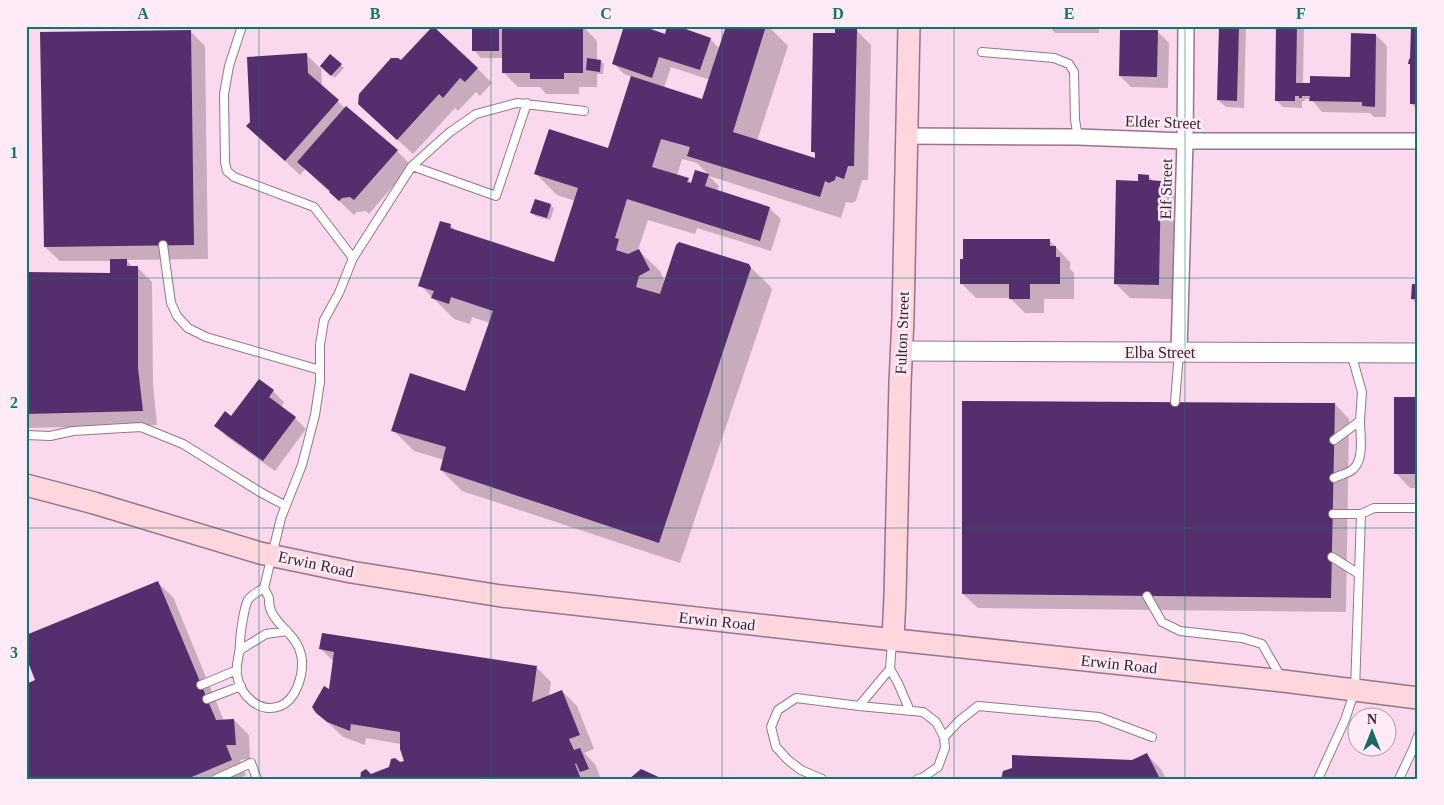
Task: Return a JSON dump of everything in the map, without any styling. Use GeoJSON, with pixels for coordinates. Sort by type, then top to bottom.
{"type":"FeatureCollection","features":[{"type":"Feature","properties":{"kind":"main road","name":"Fulton Street"},"geometry":{"type":"LineString","coordinates":[[893,639],[909,26]]}},
{"type":"Feature","properties":{"kind":"main road","name":"Erwin Road"},"geometry":{"type":"LineString","coordinates":[[26,485],[94,503],[238,547],[272,555],[351,572],[501,596],[1283,681],[1418,698]]}},
{"type":"Feature","properties":{"kind":"street","name":"Elf Street"},"geometry":{"type":"LineString","coordinates":[[1179,352],[1186,26]]}},
{"type":"Feature","properties":{"kind":"street","name":"Elder Street"},"geometry":{"type":"LineString","coordinates":[[906,136],[1078,137],[1185,141],[1418,141]]}},
{"type":"Feature","properties":{"kind":"street","name":"Elba Street"},"geometry":{"type":"LineString","coordinates":[[902,351],[1418,354]]}},
{"type":"Feature","properties":{"kind":"lane"},"geometry":{"type":"LineString","coordinates":[[242,26],[229,66],[224,94],[225,162],[227,171],[234,177],[314,207],[353,258]]}},
{"type":"Feature","properties":{"kind":"lane"},"geometry":{"type":"LineString","coordinates":[[982,52],[1054,58],[1068,64],[1074,72],[1075,120],[1078,137]]}},
{"type":"Feature","properties":{"kind":"lane"},"geometry":{"type":"LineString","coordinates":[[264,588],[269,597],[269,607],[273,615],[279,624],[294,638],[302,661],[301,676],[297,688],[290,699],[282,706],[270,708],[254,703],[241,686],[237,675],[240,632],[248,599],[264,588],[281,518],[302,465],[315,415],[320,382],[320,345],[324,320],[339,293],[353,258],[412,166],[450,132],[476,114],[517,102],[584,111]]}},
{"type":"Feature","properties":{"kind":"lane"},"geometry":{"type":"LineString","coordinates":[[412,166],[496,196],[527,103]]}},
{"type":"Feature","properties":{"kind":"lane"},"geometry":{"type":"LineString","coordinates":[[163,245],[171,303],[176,316],[188,328],[206,337],[320,370]]}},
{"type":"Feature","properties":{"kind":"lane"},"geometry":{"type":"LineString","coordinates":[[1174,402],[1179,352]]}},
{"type":"Feature","properties":{"kind":"lane"},"geometry":{"type":"LineString","coordinates":[[1334,478],[1351,472],[1359,464],[1361,450],[1362,392],[1351,354]]}},
{"type":"Feature","properties":{"kind":"lane"},"geometry":{"type":"LineString","coordinates":[[1334,440],[1360,421]]}},
{"type":"Feature","properties":{"kind":"lane"},"geometry":{"type":"LineString","coordinates":[[26,435],[50,436],[74,431],[141,427],[183,444],[286,506]]}},
{"type":"Feature","properties":{"kind":"lane"},"geometry":{"type":"LineString","coordinates":[[1333,514],[1361,514],[1374,508],[1418,508]]}},
{"type":"Feature","properties":{"kind":"lane"},"geometry":{"type":"LineString","coordinates":[[1318,779],[1345,720],[1355,690],[1361,514]]}},
{"type":"Feature","properties":{"kind":"lane"},"geometry":{"type":"LineString","coordinates":[[1332,558],[1360,574]]}},
{"type":"Feature","properties":{"kind":"lane"},"geometry":{"type":"LineString","coordinates":[[1148,596],[1162,622],[1180,631],[1242,638],[1262,644],[1283,681]]}},
{"type":"Feature","properties":{"kind":"lane"},"geometry":{"type":"LineString","coordinates":[[240,650],[266,634],[288,631]]}},
{"type":"Feature","properties":{"kind":"lane"},"geometry":{"type":"LineString","coordinates":[[859,706],[890,669],[893,639]]}},
{"type":"Feature","properties":{"kind":"lane"},"geometry":{"type":"LineString","coordinates":[[890,669],[910,711]]}},
{"type":"Feature","properties":{"kind":"lane"},"geometry":{"type":"LineString","coordinates":[[201,685],[237,670]]}},
{"type":"Feature","properties":{"kind":"lane"},"geometry":{"type":"LineString","coordinates":[[207,699],[241,686]]}},
{"type":"Feature","properties":{"kind":"lane"},"geometry":{"type":"LineString","coordinates":[[822,779],[801,770],[788,760],[776,746],[771,727],[778,710],[796,698],[923,712],[936,722],[944,737],[945,748],[938,767],[918,779]]}},
{"type":"Feature","properties":{"kind":"lane"},"geometry":{"type":"LineString","coordinates":[[944,737],[959,721],[978,706],[1099,717],[1152,736]]}},
{"type":"Feature","properties":{"kind":"lane"},"geometry":{"type":"LineString","coordinates":[[1399,779],[1418,736]]}},
{"type":"Feature","properties":{"kind":"lane"},"geometry":{"type":"LineString","coordinates":[[216,779],[251,763],[257,779]]}},
{"type":"Feature","properties":{"kind":"building"},"geometry":{"type":"Polygon","coordinates":[[[433,26],[478,68],[465,82],[460,78],[443,98],[439,94],[397,140],[358,104],[359,94],[391,58],[401,60],[433,26]]]}},
{"type":"Feature","properties":{"kind":"building"},"geometry":{"type":"Polygon","coordinates":[[[472,26],[499,26],[499,51],[472,51],[472,26]]]}},
{"type":"Feature","properties":{"kind":"building"},"geometry":{"type":"Polygon","coordinates":[[[502,26],[583,26],[583,73],[564,73],[564,79],[530,79],[530,73],[502,73],[502,26]]]}},
{"type":"Feature","properties":{"kind":"building"},"geometry":{"type":"Polygon","coordinates":[[[624,26],[642,26],[665,34],[667,26],[677,26],[711,38],[700,70],[659,57],[652,78],[612,64],[624,26]]]}},
{"type":"Feature","properties":{"kind":"building"},"geometry":{"type":"Polygon","coordinates":[[[726,26],[766,26],[733,132],[815,158],[815,152],[811,152],[813,33],[835,33],[835,28],[857,29],[854,166],[848,166],[844,179],[836,176],[835,180],[829,183],[825,181],[820,197],[687,156],[690,147],[661,139],[652,167],[689,178],[687,182],[691,183],[695,170],[709,174],[705,186],[770,207],[760,241],[627,199],[615,238],[619,239],[616,250],[628,254],[639,249],[650,270],[639,276],[636,287],[660,294],[676,245],[679,242],[749,264],[751,268],[659,543],[440,470],[446,447],[391,431],[410,373],[465,391],[493,311],[451,297],[449,304],[431,298],[434,291],[418,286],[440,221],[451,224],[450,228],[554,262],[578,188],[534,174],[549,129],[608,148],[631,76],[702,99],[726,26]]]}},
{"type":"Feature","properties":{"kind":"building"},"geometry":{"type":"Polygon","coordinates":[[[1219,26],[1239,26],[1237,101],[1217,100],[1219,26]]]}},
{"type":"Feature","properties":{"kind":"building"},"geometry":{"type":"Polygon","coordinates":[[[1276,26],[1297,26],[1296,83],[1310,83],[1310,76],[1350,77],[1351,33],[1376,34],[1375,107],[1362,106],[1362,102],[1309,101],[1310,96],[1299,98],[1299,96],[1295,96],[1295,101],[1275,101],[1276,26]]]}},
{"type":"Feature","properties":{"kind":"building"},"geometry":{"type":"Polygon","coordinates":[[[1411,26],[1418,26],[1418,104],[1410,104],[1410,64],[1408,64],[1410,59],[1411,26]]]}},
{"type":"Feature","properties":{"kind":"building"},"geometry":{"type":"Polygon","coordinates":[[[191,30],[194,245],[44,247],[40,32],[191,30]]]}},
{"type":"Feature","properties":{"kind":"building"},"geometry":{"type":"Polygon","coordinates":[[[1120,30],[1158,30],[1157,77],[1119,76],[1120,30]]]}},
{"type":"Feature","properties":{"kind":"building"},"geometry":{"type":"Polygon","coordinates":[[[307,53],[308,73],[339,100],[285,161],[246,126],[250,122],[247,57],[307,53]]]}},
{"type":"Feature","properties":{"kind":"building"},"geometry":{"type":"Polygon","coordinates":[[[330,54],[342,64],[331,76],[320,66],[330,54]]]}},
{"type":"Feature","properties":{"kind":"building"},"geometry":{"type":"Polygon","coordinates":[[[587,58],[601,60],[600,72],[586,70],[587,58]]]}},
{"type":"Feature","properties":{"kind":"building"},"geometry":{"type":"Polygon","coordinates":[[[346,106],[398,150],[354,200],[350,197],[342,198],[339,201],[297,162],[346,106]]]}},
{"type":"Feature","properties":{"kind":"building"},"geometry":{"type":"Polygon","coordinates":[[[1138,174],[1149,175],[1149,180],[1161,181],[1159,285],[1114,284],[1116,180],[1138,181],[1138,174]]]}},
{"type":"Feature","properties":{"kind":"building"},"geometry":{"type":"Polygon","coordinates":[[[535,199],[551,204],[547,218],[530,213],[535,199]]]}},
{"type":"Feature","properties":{"kind":"building"},"geometry":{"type":"Polygon","coordinates":[[[963,239],[1050,239],[1050,246],[1056,246],[1056,257],[1060,257],[1060,284],[1030,284],[1030,299],[1009,299],[1009,284],[960,284],[960,259],[963,259],[963,239]]]}},
{"type":"Feature","properties":{"kind":"building"},"geometry":{"type":"Polygon","coordinates":[[[110,259],[127,259],[127,266],[138,266],[138,368],[143,411],[26,414],[26,272],[110,273],[110,259]]]}},
{"type":"Feature","properties":{"kind":"building"},"geometry":{"type":"Polygon","coordinates":[[[1412,284],[1418,284],[1418,299],[1411,299],[1412,284]]]}},
{"type":"Feature","properties":{"kind":"building"},"geometry":{"type":"Polygon","coordinates":[[[259,379],[274,390],[269,397],[296,417],[263,461],[214,426],[225,411],[231,416],[259,379]]]}},
{"type":"Feature","properties":{"kind":"building"},"geometry":{"type":"Polygon","coordinates":[[[1394,397],[1418,397],[1418,474],[1394,474],[1394,397]]]}},
{"type":"Feature","properties":{"kind":"building"},"geometry":{"type":"Polygon","coordinates":[[[962,401],[1335,403],[1331,598],[962,594],[962,401]]]}},
{"type":"Feature","properties":{"kind":"building"},"geometry":{"type":"Polygon","coordinates":[[[158,581],[216,720],[234,719],[236,745],[226,745],[232,760],[187,779],[26,779],[26,684],[35,680],[26,657],[26,635],[158,581]]]}},
{"type":"Feature","properties":{"kind":"building"},"geometry":{"type":"Polygon","coordinates":[[[322,633],[537,666],[532,702],[562,690],[580,735],[569,739],[574,750],[580,748],[589,769],[580,772],[575,764],[581,779],[360,779],[361,772],[366,769],[371,774],[389,767],[391,759],[395,758],[400,762],[404,761],[400,749],[400,732],[351,724],[350,731],[327,722],[316,713],[312,707],[324,686],[329,689],[334,652],[319,649],[322,633]]]}},
{"type":"Feature","properties":{"kind":"building"},"geometry":{"type":"Polygon","coordinates":[[[1147,753],[1160,779],[1001,779],[1003,771],[1012,768],[1012,755],[1132,760],[1147,753]]]}},
{"type":"Feature","properties":{"kind":"building"},"geometry":{"type":"Polygon","coordinates":[[[641,769],[663,779],[629,779],[641,769]]]}}]}
